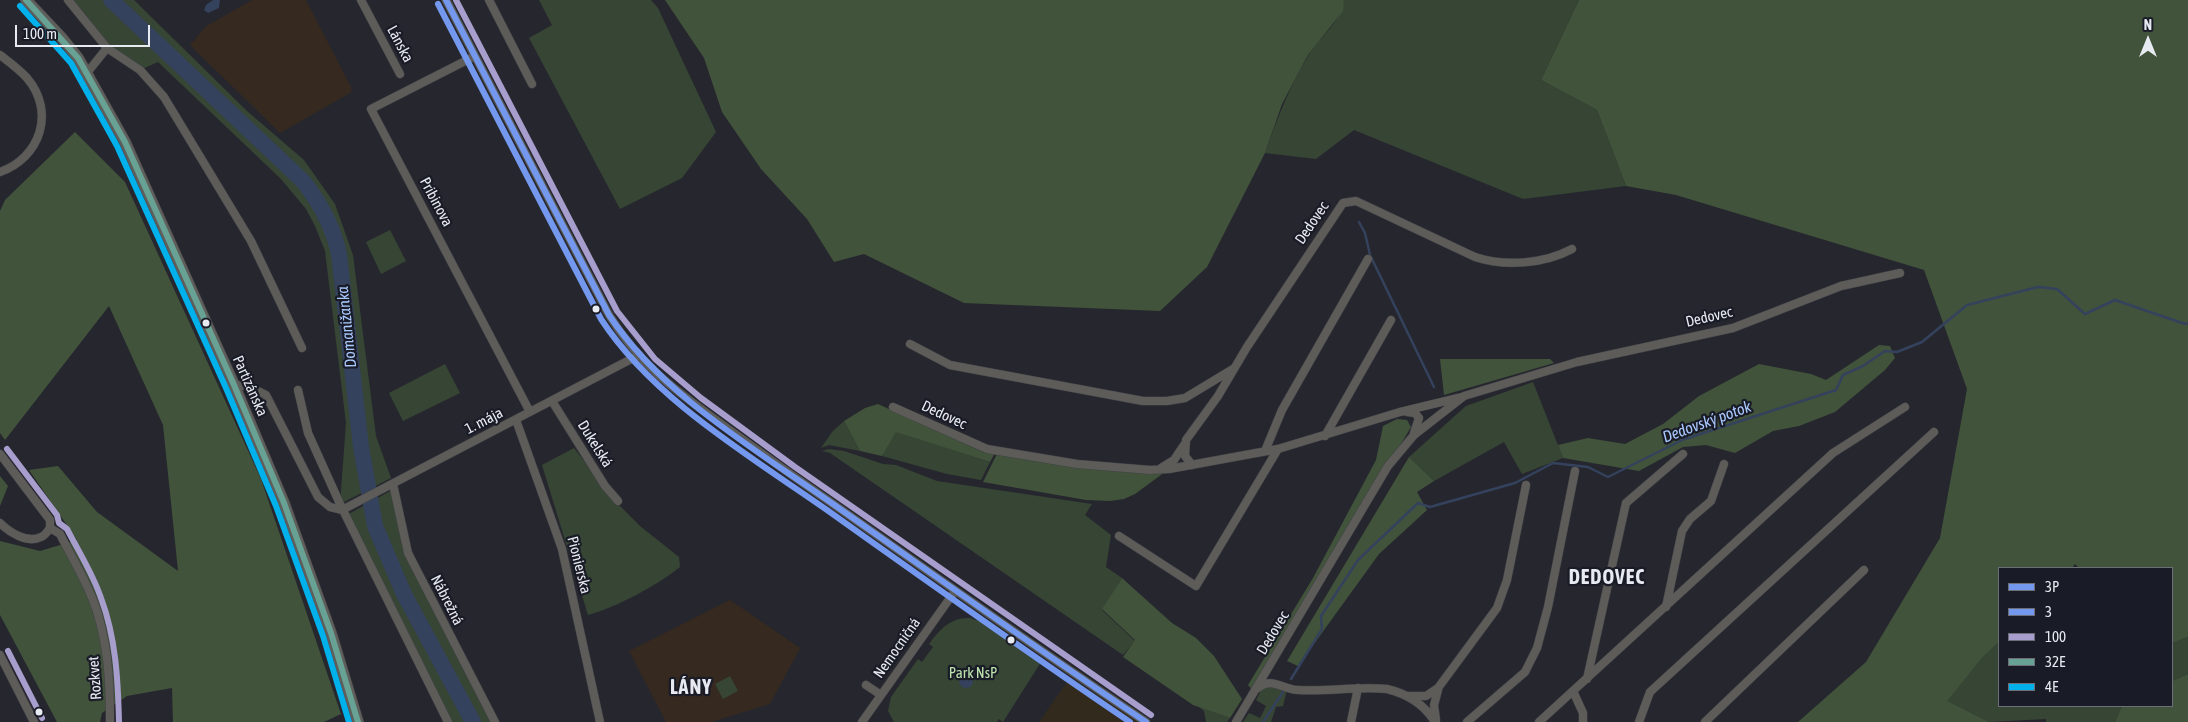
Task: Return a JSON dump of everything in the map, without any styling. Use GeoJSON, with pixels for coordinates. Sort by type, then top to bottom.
{"type":"FeatureCollection","features":[{"type":"Feature","properties":{"kind":"main road","name":"Partizánska"},"geometry":{"type":"LineString","coordinates":[[26,0],[70,48],[122,137],[234,385],[306,562],[358,722]]}},
{"type":"Feature","properties":{"kind":"street"},"geometry":{"type":"LineString","coordinates":[[68,0],[107,48],[140,70],[164,97],[251,241],[302,348]]}},
{"type":"Feature","properties":{"kind":"street","name":"Lánska"},"geometry":{"type":"LineString","coordinates":[[361,0],[400,74]]}},
{"type":"Feature","properties":{"kind":"street"},"geometry":{"type":"LineString","coordinates":[[446,0],[609,315],[637,356],[653,372],[691,402],[955,591],[1146,722]]}},
{"type":"Feature","properties":{"kind":"street"},"geometry":{"type":"LineString","coordinates":[[488,0],[532,84]]}},
{"type":"Feature","properties":{"kind":"street"},"geometry":{"type":"LineString","coordinates":[[86,74],[107,48]]}},
{"type":"Feature","properties":{"kind":"street"},"geometry":{"type":"LineString","coordinates":[[0,55],[31,83],[38,99],[42,124],[33,149],[16,165],[0,172]]}},
{"type":"Feature","properties":{"kind":"street","name":"Pribinova"},"geometry":{"type":"LineString","coordinates":[[475,56],[371,108],[530,412]]}},
{"type":"Feature","properties":{"kind":"street","name":"Dedovec"},"geometry":{"type":"LineString","coordinates":[[1150,470],[1171,463],[1218,396],[1234,368],[1335,212],[1347,201],[1365,205],[1481,259],[1502,262],[1531,262],[1558,256],[1572,249]]}},
{"type":"Feature","properties":{"kind":"street"},"geometry":{"type":"LineString","coordinates":[[1265,452],[1282,410],[1368,259]]}},
{"type":"Feature","properties":{"kind":"street","name":"Dedovec"},"geometry":{"type":"LineString","coordinates":[[893,407],[987,449],[1077,464],[1150,470],[1192,465],[1278,449],[1576,362],[1733,328],[1841,286],[1900,273]]}},
{"type":"Feature","properties":{"kind":"street"},"geometry":{"type":"LineString","coordinates":[[1325,436],[1390,320]]}},
{"type":"Feature","properties":{"kind":"street"},"geometry":{"type":"LineString","coordinates":[[910,344],[950,365],[1143,401],[1167,401],[1185,398],[1234,368]]}},
{"type":"Feature","properties":{"kind":"street","name":"1. mája"},"geometry":{"type":"LineString","coordinates":[[342,510],[637,356]]}},
{"type":"Feature","properties":{"kind":"street"},"geometry":{"type":"LineString","coordinates":[[234,385],[248,386],[266,395],[318,497],[330,507],[342,510]]}},
{"type":"Feature","properties":{"kind":"street"},"geometry":{"type":"LineString","coordinates":[[298,390],[308,433],[342,510],[448,722]]}},
{"type":"Feature","properties":{"kind":"street","name":"Dedovec"},"geometry":{"type":"LineString","coordinates":[[1236,722],[1388,466],[1414,435],[1464,396]]}},
{"type":"Feature","properties":{"kind":"street","name":"Dukelská"},"geometry":{"type":"LineString","coordinates":[[552,401],[605,486],[618,501]]}},
{"type":"Feature","properties":{"kind":"street"},"geometry":{"type":"LineString","coordinates":[[1540,722],[1833,453],[1905,407]]}},
{"type":"Feature","properties":{"kind":"street"},"geometry":{"type":"LineString","coordinates":[[1400,412],[1412,412],[1418,416],[1419,424],[1414,435]]}},
{"type":"Feature","properties":{"kind":"street","name":"Pionierska"},"geometry":{"type":"LineString","coordinates":[[516,420],[562,549],[582,621],[600,722]]}},
{"type":"Feature","properties":{"kind":"street"},"geometry":{"type":"LineString","coordinates":[[1639,722],[1650,692],[1934,432]]}},
{"type":"Feature","properties":{"kind":"street"},"geometry":{"type":"LineString","coordinates":[[1186,440],[1184,456],[1192,465]]}},
{"type":"Feature","properties":{"kind":"street"},"geometry":{"type":"LineString","coordinates":[[1119,536],[1196,586],[1278,449]]}},
{"type":"Feature","properties":{"kind":"street","name":"Rozkvet"},"geometry":{"type":"LineString","coordinates":[[0,454],[50,520],[50,528],[60,534],[93,600],[106,643],[110,685],[110,722]]}},
{"type":"Feature","properties":{"kind":"street"},"geometry":{"type":"LineString","coordinates":[[1587,678],[1626,503],[1683,454]]}},
{"type":"Feature","properties":{"kind":"street"},"geometry":{"type":"LineString","coordinates":[[1666,607],[1682,531],[1690,519],[1711,501],[1724,464]]}},
{"type":"Feature","properties":{"kind":"street"},"geometry":{"type":"LineString","coordinates":[[1467,722],[1525,672],[1537,648],[1548,607],[1575,471]]}},
{"type":"Feature","properties":{"kind":"street","name":"Nábrežná"},"geometry":{"type":"LineString","coordinates":[[393,484],[408,553],[495,722]]}},
{"type":"Feature","properties":{"kind":"street"},"geometry":{"type":"LineString","coordinates":[[1408,696],[1426,696],[1438,688],[1497,608],[1507,580],[1526,485]]}},
{"type":"Feature","properties":{"kind":"street"},"geometry":{"type":"LineString","coordinates":[[0,523],[6,530],[18,536],[30,538],[41,537],[50,528]]}},
{"type":"Feature","properties":{"kind":"street"},"geometry":{"type":"LineString","coordinates":[[1705,722],[1864,570]]}},
{"type":"Feature","properties":{"kind":"street","name":"Nemocničná"},"geometry":{"type":"LineString","coordinates":[[862,722],[955,591]]}},
{"type":"Feature","properties":{"kind":"street"},"geometry":{"type":"LineString","coordinates":[[0,655],[34,722]]}},
{"type":"Feature","properties":{"kind":"street"},"geometry":{"type":"LineString","coordinates":[[1254,692],[1261,686],[1274,683],[1291,689],[1388,689],[1408,696],[1422,706],[1436,722]]}},
{"type":"Feature","properties":{"kind":"street"},"geometry":{"type":"LineString","coordinates":[[866,684],[881,695]]}},
{"type":"Feature","properties":{"kind":"street"},"geometry":{"type":"LineString","coordinates":[[1351,722],[1358,688]]}},
{"type":"Feature","properties":{"kind":"street"},"geometry":{"type":"LineString","coordinates":[[1436,722],[1434,706],[1438,688]]}},
{"type":"Feature","properties":{"kind":"street"},"geometry":{"type":"LineString","coordinates":[[1573,691],[1583,713],[1583,722]]}},
{"type":"Feature","properties":{"kind":"shaded area"},"geometry":{"type":"Polygon","coordinates":[[[252,0],[306,0],[352,89],[350,93],[280,133],[190,45],[205,27],[252,0]]]}},
{"type":"Feature","properties":{"kind":"shaded area"},"geometry":{"type":"Polygon","coordinates":[[[730,600],[800,648],[770,704],[711,722],[666,722],[629,651],[730,600]]]}},
{"type":"Feature","properties":{"kind":"shaded area"},"geometry":{"type":"Polygon","coordinates":[[[1070,678],[1140,722],[1039,722],[1070,678]]]}},
{"type":"Feature","properties":{"kind":"green space"},"geometry":{"type":"Polygon","coordinates":[[[68,0],[134,0],[247,111],[304,160],[335,204],[353,255],[376,436],[391,478],[340,504],[346,423],[325,251],[306,209],[281,179],[158,62],[140,70],[107,48],[68,0]]]}},
{"type":"Feature","properties":{"kind":"green space"},"geometry":{"type":"Polygon","coordinates":[[[539,0],[651,0],[658,8],[716,132],[682,178],[620,209],[529,38],[552,25],[539,0]]]}},
{"type":"Feature","properties":{"kind":"green space"},"geometry":{"type":"Polygon","coordinates":[[[665,0],[1344,0],[1343,11],[1308,55],[1282,104],[1265,153],[1207,267],[1160,311],[964,303],[864,254],[834,262],[807,219],[761,169],[722,112],[704,58],[665,0]]]}},
{"type":"Feature","properties":{"kind":"green space"},"geometry":{"type":"Polygon","coordinates":[[[1344,0],[1579,0],[1541,80],[1597,110],[1626,186],[1523,199],[1354,130],[1316,159],[1265,153],[1279,116],[1301,69],[1312,51],[1339,16],[1344,0]]]}},
{"type":"Feature","properties":{"kind":"green space"},"geometry":{"type":"Polygon","coordinates":[[[1579,0],[2188,0],[2188,637],[2173,643],[2173,567],[2078,567],[2075,564],[2073,567],[1998,567],[1998,643],[1982,658],[1947,701],[1989,722],[1798,722],[1866,662],[1940,538],[1967,389],[1924,270],[1676,195],[1626,186],[1597,110],[1541,80],[1579,0]]]}},
{"type":"Feature","properties":{"kind":"green space"},"geometry":{"type":"Polygon","coordinates":[[[75,132],[125,182],[261,479],[341,714],[324,722],[173,722],[172,688],[127,696],[102,713],[100,722],[57,722],[0,615],[0,541],[40,551],[77,540],[29,470],[58,466],[97,512],[178,571],[163,425],[109,306],[5,440],[0,433],[0,211],[5,200],[75,132]]]}},
{"type":"Feature","properties":{"kind":"green space"},"geometry":{"type":"Polygon","coordinates":[[[390,230],[406,261],[381,274],[366,242],[390,230]]]}},
{"type":"Feature","properties":{"kind":"green space"},"geometry":{"type":"Polygon","coordinates":[[[1879,345],[1890,346],[1895,358],[1885,370],[1835,412],[1799,426],[1773,431],[1735,453],[1706,445],[1683,447],[1639,471],[1563,458],[1558,445],[1588,438],[1625,444],[1663,424],[1699,396],[1759,364],[1811,374],[1826,380],[1879,345]]]}},
{"type":"Feature","properties":{"kind":"green space"},"geometry":{"type":"Polygon","coordinates":[[[1440,359],[1550,359],[1554,363],[1444,395],[1440,359]]]}},
{"type":"Feature","properties":{"kind":"green space"},"geometry":{"type":"Polygon","coordinates":[[[445,364],[460,393],[403,421],[389,393],[445,364]]]}},
{"type":"Feature","properties":{"kind":"green space"},"geometry":{"type":"Polygon","coordinates":[[[1533,382],[1563,458],[1522,474],[1504,442],[1434,481],[1409,457],[1466,406],[1533,382]]]}},
{"type":"Feature","properties":{"kind":"green space"},"geometry":{"type":"Polygon","coordinates":[[[878,404],[985,453],[995,453],[990,462],[896,432],[882,456],[860,451],[844,421],[865,408],[878,404]]]}},
{"type":"Feature","properties":{"kind":"green space"},"geometry":{"type":"Polygon","coordinates":[[[1397,419],[1407,420],[1411,427],[1254,692],[1248,685],[1313,578],[1376,460],[1383,426],[1397,419]]]}},
{"type":"Feature","properties":{"kind":"green space"},"geometry":{"type":"Polygon","coordinates":[[[844,421],[860,451],[829,445],[821,448],[832,432],[844,421]]]}},
{"type":"Feature","properties":{"kind":"green space"},"geometry":{"type":"Polygon","coordinates":[[[895,431],[990,462],[981,480],[947,474],[882,456],[895,431]]]}},
{"type":"Feature","properties":{"kind":"green space"},"geometry":{"type":"Polygon","coordinates":[[[574,448],[616,502],[640,526],[679,557],[680,567],[636,595],[588,615],[542,465],[574,448]]]}},
{"type":"Feature","properties":{"kind":"green space"},"geometry":{"type":"Polygon","coordinates":[[[829,449],[844,451],[883,464],[896,465],[937,481],[1092,504],[1085,515],[1111,535],[1106,567],[1122,578],[1102,610],[1135,641],[1123,655],[830,453],[822,451],[829,449]]]}},
{"type":"Feature","properties":{"kind":"green space"},"geometry":{"type":"Polygon","coordinates":[[[998,452],[1034,458],[1169,469],[1135,494],[1124,499],[1110,501],[1086,500],[983,482],[998,452]]]}},
{"type":"Feature","properties":{"kind":"green space"},"geometry":{"type":"Polygon","coordinates":[[[1409,457],[1434,481],[1417,492],[1427,510],[1379,554],[1298,666],[1287,661],[1409,457]]]}},
{"type":"Feature","properties":{"kind":"green space"},"geometry":{"type":"Polygon","coordinates":[[[0,476],[8,486],[0,506],[0,476]]]}},
{"type":"Feature","properties":{"kind":"green space"},"geometry":{"type":"Polygon","coordinates":[[[394,489],[408,553],[495,722],[448,722],[345,516],[394,489]]]}},
{"type":"Feature","properties":{"kind":"green space"},"geometry":{"type":"Polygon","coordinates":[[[1122,578],[1172,623],[1196,638],[1214,656],[1242,699],[1230,718],[1193,705],[1123,657],[1135,640],[1102,609],[1122,578]]]}},
{"type":"Feature","properties":{"kind":"green space","name":"Park NsP"},"geometry":{"type":"Polygon","coordinates":[[[963,618],[970,618],[990,625],[1041,662],[1003,722],[999,719],[997,722],[894,722],[888,711],[891,697],[918,659],[922,662],[933,647],[929,644],[937,633],[952,622],[963,618]]]}},
{"type":"Feature","properties":{"kind":"green space"},"geometry":{"type":"Polygon","coordinates":[[[2188,637],[2188,674],[2173,681],[2173,643],[2188,637]]]}},
{"type":"Feature","properties":{"kind":"green space"},"geometry":{"type":"Polygon","coordinates":[[[1998,643],[1998,707],[2122,707],[2115,722],[2046,722],[2046,719],[1989,722],[1946,701],[1982,658],[1998,643]]]}},
{"type":"Feature","properties":{"kind":"green space"},"geometry":{"type":"Polygon","coordinates":[[[2188,674],[2188,722],[2115,722],[2122,707],[2173,707],[2173,681],[2188,674]]]}},
{"type":"Feature","properties":{"kind":"green space"},"geometry":{"type":"Polygon","coordinates":[[[730,676],[738,691],[723,699],[715,684],[730,676]]]}},
{"type":"Feature","properties":{"kind":"green space"},"geometry":{"type":"Polygon","coordinates":[[[1269,687],[1287,690],[1283,706],[1276,707],[1271,722],[1243,722],[1249,713],[1260,718],[1266,706],[1256,700],[1261,690],[1269,687]]]}},
{"type":"Feature","properties":{"kind":"green space"},"geometry":{"type":"Polygon","coordinates":[[[1199,707],[1230,718],[1227,722],[1206,722],[1204,711],[1199,707]]]}},
{"type":"Feature","properties":{"kind":"water"},"geometry":{"type":"Polygon","coordinates":[[[213,0],[220,0],[219,8],[208,13],[204,10],[206,5],[213,0]]]}},
{"type":"Feature","properties":{"kind":"water"},"geometry":{"type":"Polygon","coordinates":[[[963,674],[969,674],[973,681],[969,688],[963,688],[959,684],[959,678],[963,674]]]}},
{"type":"Feature","properties":{"kind":"waterway","name":"Domanižanka"},"geometry":{"type":"LineString","coordinates":[[111,0],[303,181],[326,216],[339,254],[361,447],[375,526],[404,594],[473,722]]}},
{"type":"Feature","properties":{"kind":"waterway"},"geometry":{"type":"LineString","coordinates":[[1359,222],[1365,233],[1370,255],[1434,387]]}},
{"type":"Feature","properties":{"kind":"waterway","name":"Dedovský potok"},"geometry":{"type":"LineString","coordinates":[[1291,679],[1322,629],[1321,616],[1358,560],[1418,503],[1430,507],[1515,483],[1553,463],[1588,467],[1608,477],[1682,440],[1836,390],[1843,375],[1863,366],[1885,351],[1897,352],[1922,342],[1967,305],[2038,287],[2057,289],[2085,314],[2115,300],[2185,324],[2188,323]]}},
{"type":"Feature","properties":{"kind":"waterway","name":"Dedovský potok"},"geometry":{"type":"LineString","coordinates":[[1263,722],[1283,692]]}},
{"type":"Feature","properties":{"kind":"transit line","name":"32E"},"geometry":{"type":"LineString","coordinates":[[26,0],[78,58],[125,142],[234,385],[284,503],[331,633],[358,722]]}},
{"type":"Feature","properties":{"kind":"transit line","name":"3P"},"geometry":{"type":"LineString","coordinates":[[446,0],[609,315],[655,371],[712,419],[742,441],[1146,722]]}},
{"type":"Feature","properties":{"kind":"transit line","name":"100"},"geometry":{"type":"LineString","coordinates":[[456,0],[617,311],[655,359],[701,398],[795,467],[1151,715]]}},
{"type":"Feature","properties":{"kind":"transit line","name":"3"},"geometry":{"type":"LineString","coordinates":[[438,4],[601,319],[622,348],[647,375],[675,400],[735,447],[1130,722]]}},
{"type":"Feature","properties":{"kind":"transit line","name":"4E"},"geometry":{"type":"LineString","coordinates":[[20,6],[71,63],[117,146],[226,388],[276,506],[323,636],[349,722]]}},
{"type":"Feature","properties":{"kind":"transit line","name":"100"},"geometry":{"type":"LineString","coordinates":[[7,449],[57,515],[59,523],[67,529],[98,589],[113,644],[117,675],[119,722]]}},
{"type":"Feature","properties":{"kind":"transit line","name":"100"},"geometry":{"type":"LineString","coordinates":[[8,651],[42,718]]}},
{"type":"Feature","properties":{"kind":"district","name":"DEDOVEC"},"geometry":{"type":"Point","coordinates":[1607,578]}},
{"type":"Feature","properties":{"kind":"district","name":"LÁNY"},"geometry":{"type":"Point","coordinates":[691,688]}}]}
